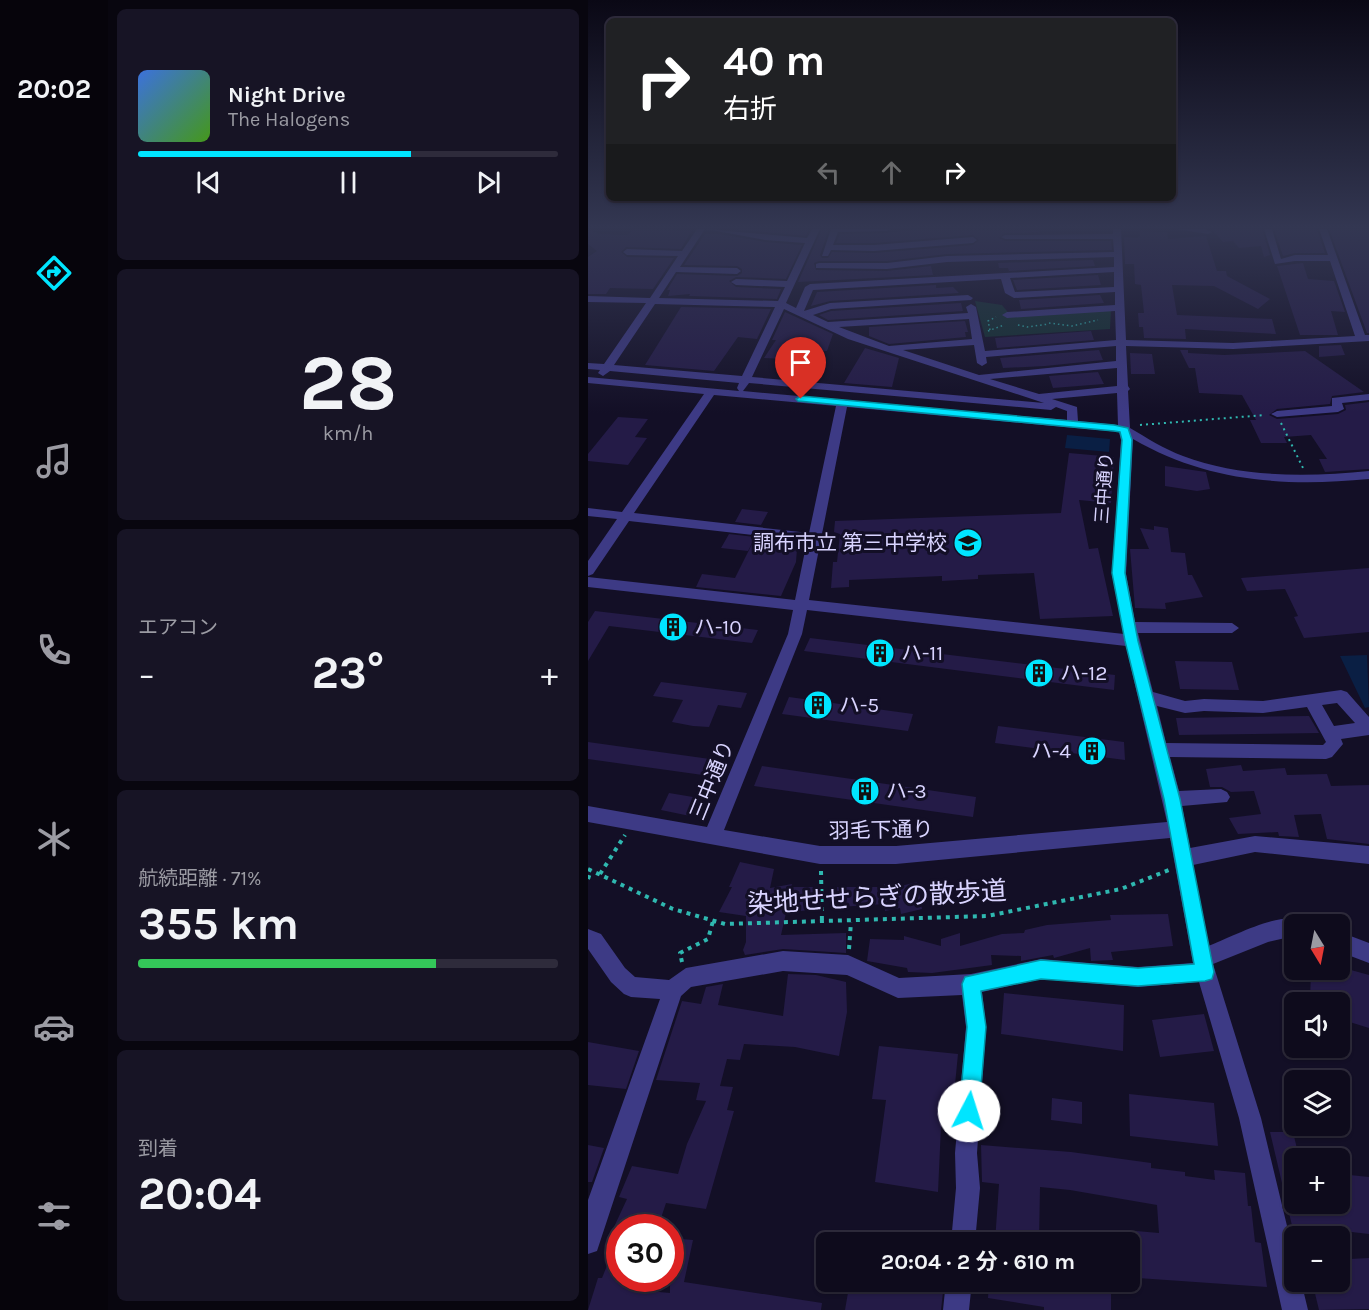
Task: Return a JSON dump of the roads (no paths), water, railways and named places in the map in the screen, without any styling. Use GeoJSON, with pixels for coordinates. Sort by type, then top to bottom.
{"type":"FeatureCollection","features":[{"type":"Feature","properties":{"kind":"street"},"geometry":{"type":"LineString","coordinates":[[593,380],[608,367],[660,290]]}},
{"type":"Feature","properties":{"kind":"street"},"geometry":{"type":"LineString","coordinates":[[740,394],[787,290]]}},
{"type":"Feature","properties":{"kind":"street"},"geometry":{"type":"LineString","coordinates":[[803,313],[809,290]]}},
{"type":"Feature","properties":{"kind":"street"},"geometry":{"type":"LineString","coordinates":[[966,290],[980,337],[984,378]]}},
{"type":"Feature","properties":{"kind":"street"},"geometry":{"type":"LineString","coordinates":[[1009,290],[1011,295],[1099,290]]}},
{"type":"Feature","properties":{"kind":"street","name":"三中通り"},"geometry":{"type":"LineString","coordinates":[[1119,290],[1125,389],[1124,428],[1127,440],[1119,573],[1130,634],[1172,799],[1177,829],[1178,863],[1203,965],[1250,1118],[1295,1310]]}},
{"type":"Feature","properties":{"kind":"street"},"geometry":{"type":"LineString","coordinates":[[981,354],[1122,342],[1233,346],[1365,338],[1347,290]]}},
{"type":"Feature","properties":{"kind":"street"},"geometry":{"type":"LineString","coordinates":[[589,294],[653,300],[781,304],[884,348],[984,378],[1073,409]]}},
{"type":"Feature","properties":{"kind":"street"},"geometry":{"type":"LineString","coordinates":[[803,313],[830,306],[968,298]]}},
{"type":"Feature","properties":{"kind":"street"},"geometry":{"type":"LineString","coordinates":[[1007,315],[1120,308]]}},
{"type":"Feature","properties":{"kind":"street"},"geometry":{"type":"LineString","coordinates":[[826,325],[973,316]]}},
{"type":"Feature","properties":{"kind":"street"},"geometry":{"type":"LineString","coordinates":[[884,348],[980,337]]}},
{"type":"Feature","properties":{"kind":"street"},"geometry":{"type":"LineString","coordinates":[[984,378],[1123,364]]}},
{"type":"Feature","properties":{"kind":"street"},"geometry":{"type":"LineString","coordinates":[[588,366],[1073,409]]}},
{"type":"Feature","properties":{"kind":"street"},"geometry":{"type":"LineString","coordinates":[[593,380],[932,411],[948,403],[969,405],[984,415],[1124,428],[1179,459],[1209,468],[1269,477],[1369,475]]}},
{"type":"Feature","properties":{"kind":"street"},"geometry":{"type":"LineString","coordinates":[[1037,396],[1125,389]]}},
{"type":"Feature","properties":{"kind":"street"},"geometry":{"type":"LineString","coordinates":[[588,571],[711,391]]}},
{"type":"Feature","properties":{"kind":"street"},"geometry":{"type":"LineString","coordinates":[[1277,414],[1338,409],[1336,400],[1369,397]]}},
{"type":"Feature","properties":{"kind":"street","name":"三中通り"},"geometry":{"type":"LineString","coordinates":[[712,837],[795,633],[803,604],[842,403]]}},
{"type":"Feature","properties":{"kind":"street"},"geometry":{"type":"LineString","coordinates":[[1072,424],[1073,409]]}},
{"type":"Feature","properties":{"kind":"street"},"geometry":{"type":"LineString","coordinates":[[588,512],[816,538]]}},
{"type":"Feature","properties":{"kind":"street"},"geometry":{"type":"LineString","coordinates":[[588,582],[762,603],[803,604],[1130,634],[1232,628]]}},
{"type":"Feature","properties":{"kind":"street"},"geometry":{"type":"LineString","coordinates":[[1146,697],[1185,707],[1204,705],[1263,707],[1341,696],[1368,725],[1329,734]]}},
{"type":"Feature","properties":{"kind":"street"},"geometry":{"type":"LineString","coordinates":[[1160,750],[1326,752],[1335,744],[1312,701]]}},
{"type":"Feature","properties":{"kind":"street"},"geometry":{"type":"LineString","coordinates":[[1172,799],[1221,797]]}},
{"type":"Feature","properties":{"kind":"street","name":"羽毛下通り"},"geometry":{"type":"LineString","coordinates":[[588,814],[820,855],[871,856],[1177,829]]}},
{"type":"Feature","properties":{"kind":"street"},"geometry":{"type":"LineString","coordinates":[[1178,863],[1255,844],[1369,855]]}},
{"type":"Feature","properties":{"kind":"street"},"geometry":{"type":"LineString","coordinates":[[588,939],[594,941],[618,975],[631,987],[680,984],[783,961],[848,965],[898,988],[971,984],[1041,969],[1138,977],[1203,965],[1268,932],[1284,929]]}},
{"type":"Feature","properties":{"kind":"street"},"geometry":{"type":"LineString","coordinates":[[1350,946],[1369,953]]}},
{"type":"Feature","properties":{"kind":"street"},"geometry":{"type":"LineString","coordinates":[[588,1242],[594,1200],[680,984]]}},
{"type":"Feature","properties":{"kind":"street"},"geometry":{"type":"LineString","coordinates":[[964,1232],[968,1188],[966,1153],[976,1027],[971,984]]}},
{"type":"Feature","properties":{"kind":"street"},"geometry":{"type":"LineString","coordinates":[[956,1310],[958,1292]]}},
{"type":"Feature","properties":{"kind":"water"},"geometry":{"type":"Polygon","coordinates":[[[1067,435],[1110,439],[1109,452],[1065,448],[1067,435]]]}},
{"type":"Feature","properties":{"kind":"water"},"geometry":{"type":"Polygon","coordinates":[[[1367,655],[1369,707],[1365,708],[1340,656],[1367,655]]]}},
{"type":"Feature","properties":{"kind":"place","name":"調布市立 第三中学校"},"geometry":{"type":"Point","coordinates":[968,543]}},
{"type":"Feature","properties":{"kind":"place","name":"ハ-10"},"geometry":{"type":"Point","coordinates":[673,627]}},
{"type":"Feature","properties":{"kind":"place","name":"ハ-11"},"geometry":{"type":"Point","coordinates":[880,653]}},
{"type":"Feature","properties":{"kind":"place","name":"ハ-12"},"geometry":{"type":"Point","coordinates":[1039,673]}},
{"type":"Feature","properties":{"kind":"place","name":"ハ-5"},"geometry":{"type":"Point","coordinates":[818,705]}},
{"type":"Feature","properties":{"kind":"place","name":"ハ-4"},"geometry":{"type":"Point","coordinates":[1092,751]}},
{"type":"Feature","properties":{"kind":"place","name":"ハ-3"},"geometry":{"type":"Point","coordinates":[865,791]}}]}
